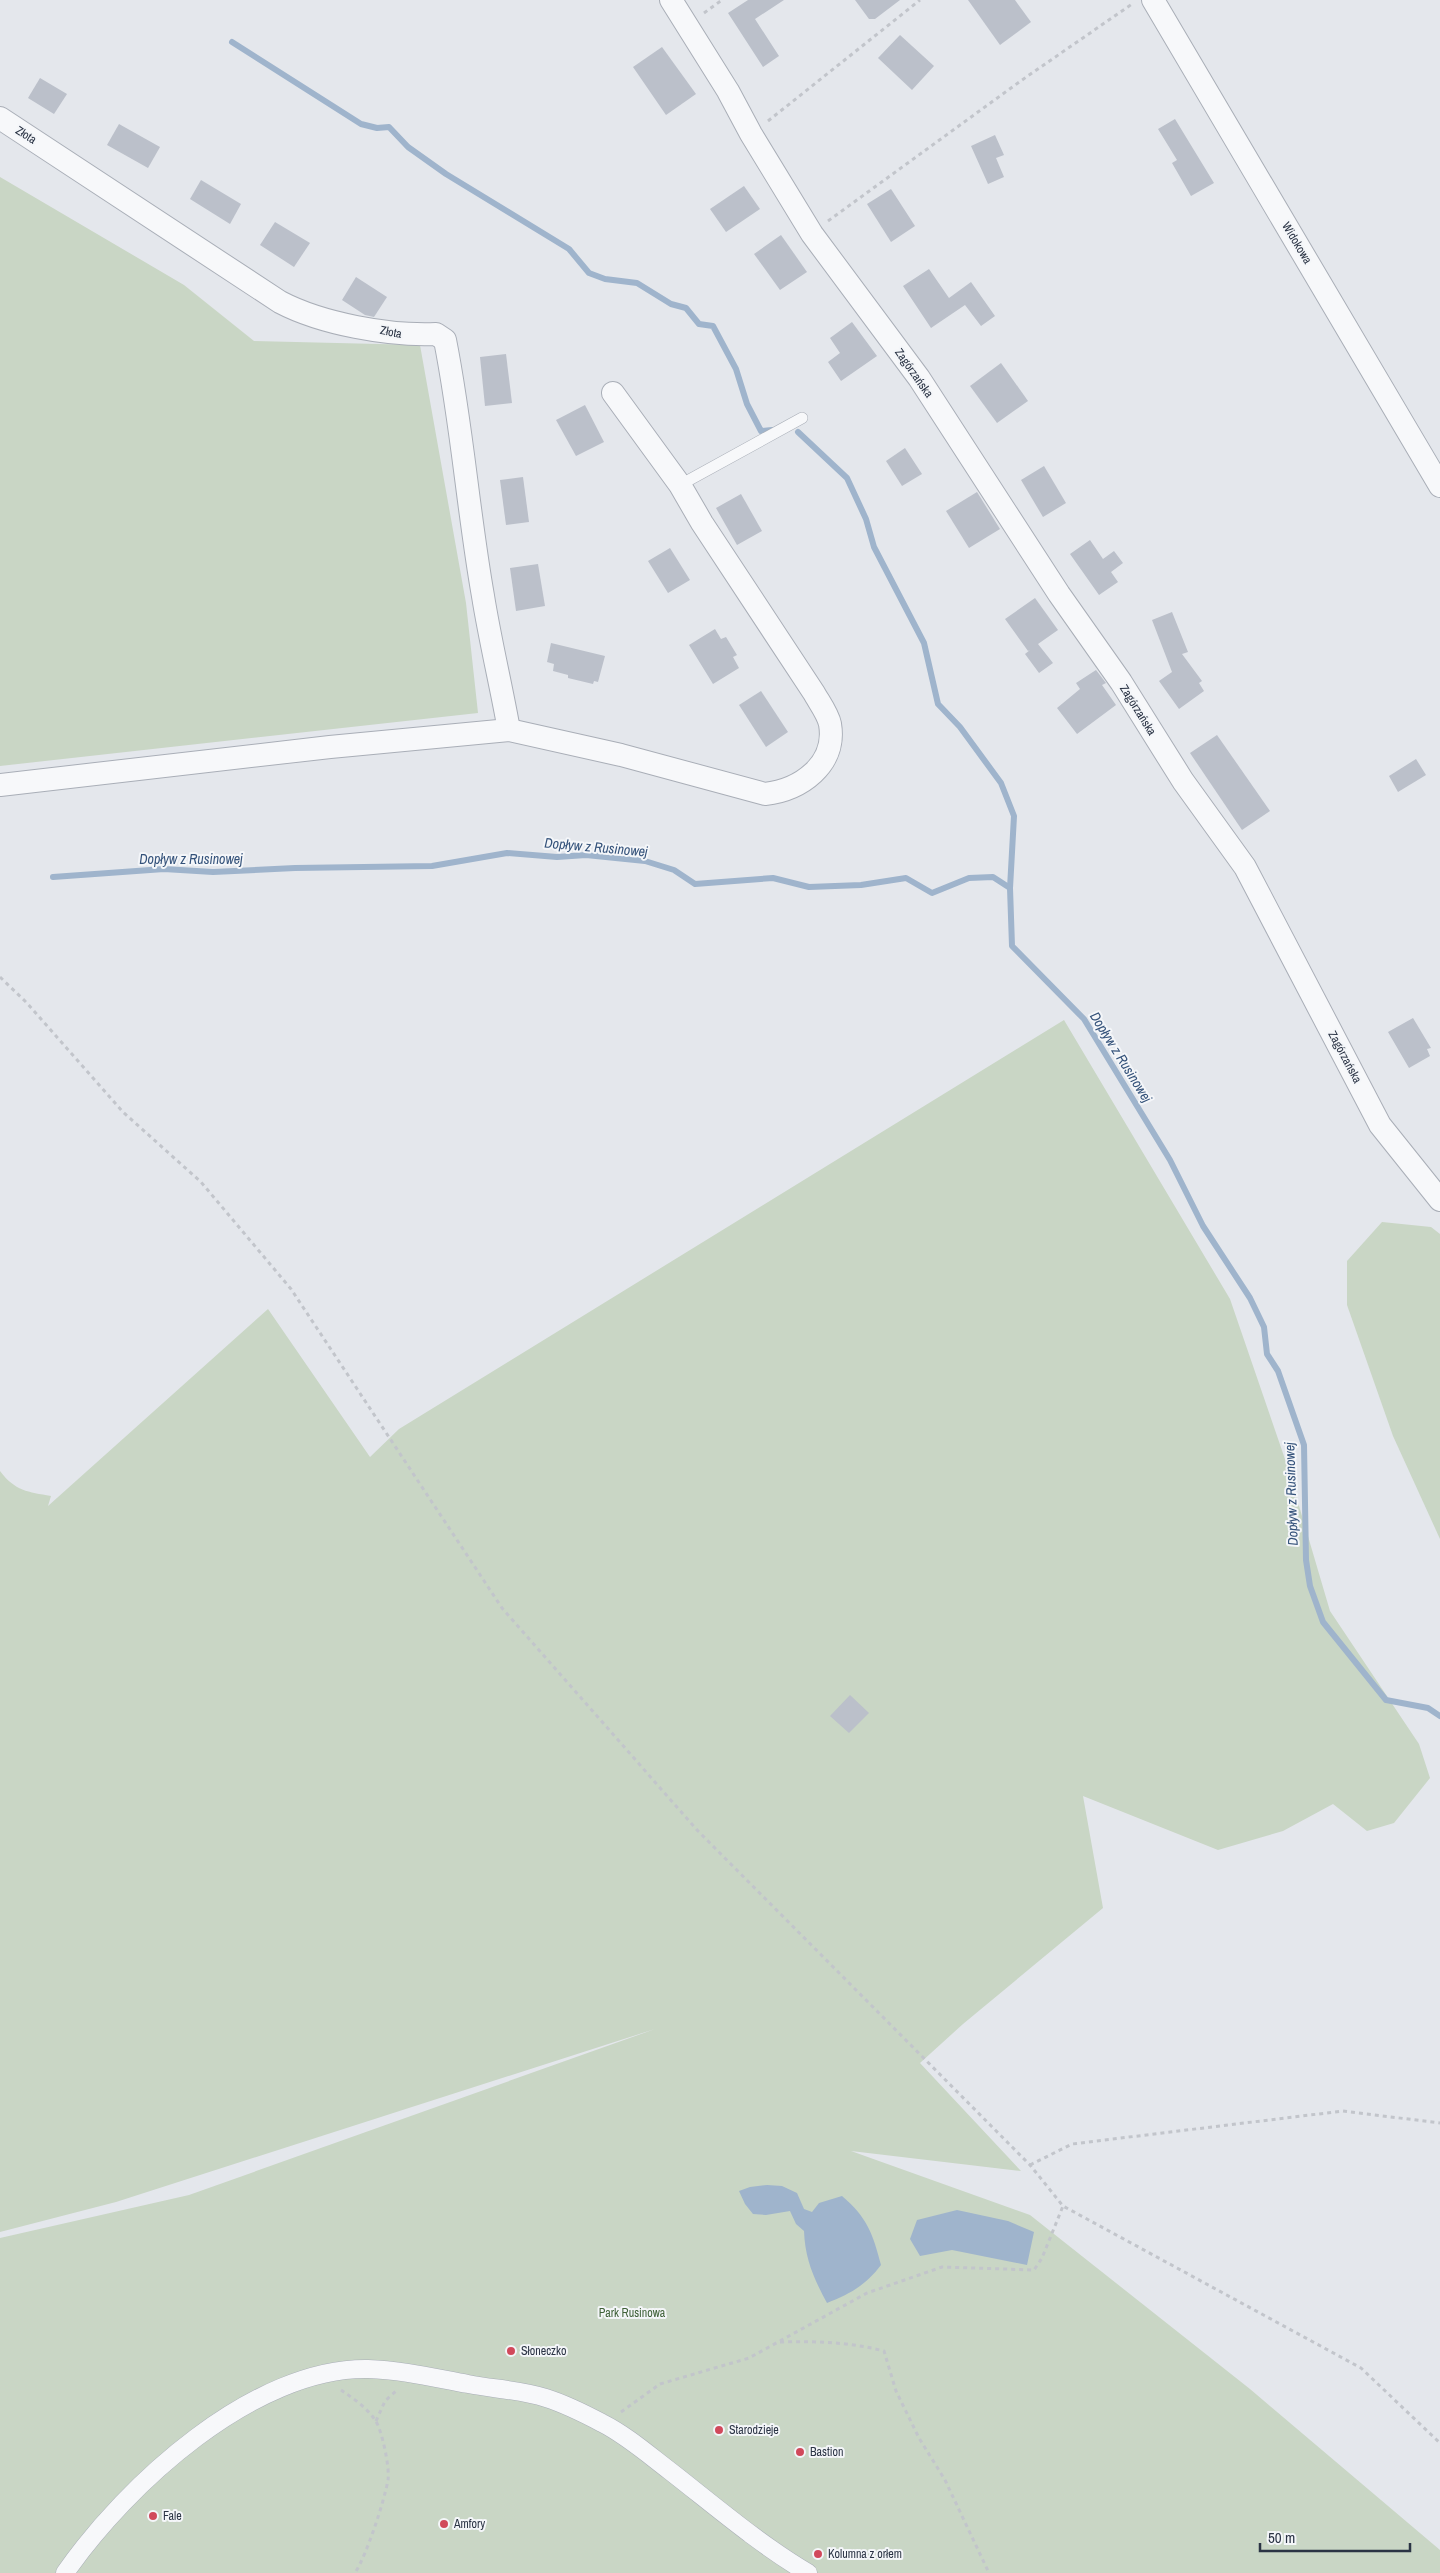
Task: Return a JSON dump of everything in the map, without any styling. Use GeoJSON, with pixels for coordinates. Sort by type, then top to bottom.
{"type":"FeatureCollection","features":[{"type":"Feature","properties":{"kind":"street","name":"Zagórzańska"},"geometry":{"type":"LineString","coordinates":[[672,0],[812,234],[919,378],[1058,594],[1121,682],[1183,781],[1245,867],[1380,1124],[1440,1200]]}},
{"type":"Feature","properties":{"kind":"street","name":"Widokowa"},"geometry":{"type":"LineString","coordinates":[[1153,0],[1440,486]]}},
{"type":"Feature","properties":{"kind":"street","name":"Złota"},"geometry":{"type":"LineString","coordinates":[[0,118],[280,302],[303,314],[406,335],[436,334],[445,340],[460,428],[483,596],[509,730]]}},
{"type":"Feature","properties":{"kind":"street"},"geometry":{"type":"LineString","coordinates":[[0,784],[330,747],[509,730],[621,755],[765,794],[782,792],[809,779],[823,762],[830,741],[830,722],[814,693],[702,523],[680,485],[613,393]]}},
{"type":"Feature","properties":{"kind":"street"},"geometry":{"type":"LineString","coordinates":[[64,2573],[118,2507],[158,2469],[197,2438],[243,2407],[285,2387],[320,2376],[367,2369],[405,2373],[545,2398],[604,2424],[649,2455],[781,2557],[808,2573]]}},
{"type":"Feature","properties":{"kind":"lane"},"geometry":{"type":"LineString","coordinates":[[680,485],[802,418]]}},
{"type":"Feature","properties":{"kind":"path"},"geometry":{"type":"LineString","coordinates":[[751,134],[920,0]]}},
{"type":"Feature","properties":{"kind":"path"},"geometry":{"type":"LineString","coordinates":[[812,234],[1022,80],[1138,0]]}},
{"type":"Feature","properties":{"kind":"path"},"geometry":{"type":"LineString","coordinates":[[0,977],[27,1003],[123,1112],[201,1182],[291,1289],[502,1608],[698,1831],[1030,2165],[1063,2206],[1361,2368],[1440,2443]]}},
{"type":"Feature","properties":{"kind":"path"},"geometry":{"type":"LineString","coordinates":[[1030,2165],[1072,2144],[1343,2111],[1440,2123]]}},
{"type":"Feature","properties":{"kind":"path"},"geometry":{"type":"LineString","coordinates":[[604,2424],[660,2384],[749,2358],[867,2293],[942,2266],[1034,2270],[1042,2258],[1063,2206]]}},
{"type":"Feature","properties":{"kind":"path"},"geometry":{"type":"LineString","coordinates":[[778,2342],[817,2341],[856,2344],[884,2350],[896,2391],[919,2438],[945,2480],[989,2573]]}},
{"type":"Feature","properties":{"kind":"path"},"geometry":{"type":"LineString","coordinates":[[376,2421],[385,2401],[397,2390],[405,2373]]}},
{"type":"Feature","properties":{"kind":"path"},"geometry":{"type":"LineString","coordinates":[[320,2376],[357,2401],[376,2421],[384,2449],[388,2478],[363,2559],[355,2573]]}},
{"type":"Feature","properties":{"kind":"green space"},"geometry":{"type":"Polygon","coordinates":[[[0,177],[184,285],[254,341],[420,345],[466,603],[478,713],[0,766],[0,177]]]}},
{"type":"Feature","properties":{"kind":"green space","name":"Park Rusinowa"},"geometry":{"type":"Polygon","coordinates":[[[1064,1020],[1230,1299],[1287,1465],[1330,1611],[1419,1744],[1430,1778],[1394,1823],[1367,1831],[1333,1804],[1283,1831],[1218,1850],[1083,1796],[1103,1908],[963,2024],[920,2063],[1021,2171],[851,2151],[1030,2215],[1250,2389],[1440,2550],[1440,2573],[0,2573],[0,2238],[189,2195],[655,2029],[116,2202],[0,2232],[0,1471],[11,1483],[22,1490],[51,1496],[48,1506],[268,1309],[370,1457],[399,1429],[1064,1020]]]}},
{"type":"Feature","properties":{"kind":"green space"},"geometry":{"type":"Polygon","coordinates":[[[1382,1222],[1431,1227],[1440,1234],[1440,1539],[1393,1436],[1347,1305],[1347,1261],[1382,1222]]]}},
{"type":"Feature","properties":{"kind":"water"},"geometry":{"type":"Polygon","coordinates":[[[782,2186],[797,2193],[804,2209],[812,2212],[819,2203],[842,2196],[858,2211],[868,2227],[881,2265],[857,2288],[827,2303],[811,2268],[806,2251],[804,2231],[796,2224],[790,2211],[766,2215],[753,2214],[745,2204],[739,2191],[750,2187],[782,2186]]]}},
{"type":"Feature","properties":{"kind":"water"},"geometry":{"type":"Polygon","coordinates":[[[957,2210],[1008,2221],[1034,2232],[1027,2265],[952,2250],[920,2256],[910,2239],[917,2220],[957,2210]]]}},
{"type":"Feature","properties":{"kind":"building"},"geometry":{"type":"Polygon","coordinates":[[[748,0],[784,0],[755,19],[779,56],[763,67],[728,13],[748,0]]]}},
{"type":"Feature","properties":{"kind":"building"},"geometry":{"type":"Polygon","coordinates":[[[855,0],[900,0],[875,19],[869,19],[855,0]]]}},
{"type":"Feature","properties":{"kind":"building"},"geometry":{"type":"Polygon","coordinates":[[[968,0],[1015,0],[1031,22],[1000,45],[968,0]]]}},
{"type":"Feature","properties":{"kind":"building"},"geometry":{"type":"Polygon","coordinates":[[[900,35],[934,66],[912,90],[878,58],[900,35]]]}},
{"type":"Feature","properties":{"kind":"building"},"geometry":{"type":"Polygon","coordinates":[[[662,47],[696,94],[666,115],[633,67],[662,47]]]}},
{"type":"Feature","properties":{"kind":"building"},"geometry":{"type":"Polygon","coordinates":[[[40,78],[67,94],[54,114],[28,98],[40,78]]]}},
{"type":"Feature","properties":{"kind":"building"},"geometry":{"type":"Polygon","coordinates":[[[1175,119],[1214,183],[1191,196],[1172,163],[1177,160],[1158,129],[1175,119]]]}},
{"type":"Feature","properties":{"kind":"building"},"geometry":{"type":"Polygon","coordinates":[[[119,124],[160,147],[148,168],[107,145],[119,124]]]}},
{"type":"Feature","properties":{"kind":"building"},"geometry":{"type":"Polygon","coordinates":[[[995,135],[1004,155],[996,158],[1004,177],[988,184],[971,146],[995,135]]]}},
{"type":"Feature","properties":{"kind":"building"},"geometry":{"type":"Polygon","coordinates":[[[201,180],[241,204],[230,224],[190,199],[201,180]]]}},
{"type":"Feature","properties":{"kind":"building"},"geometry":{"type":"Polygon","coordinates":[[[744,186],[760,209],[726,232],[710,209],[744,186]]]}},
{"type":"Feature","properties":{"kind":"building"},"geometry":{"type":"Polygon","coordinates":[[[891,189],[915,226],[891,242],[867,204],[891,189]]]}},
{"type":"Feature","properties":{"kind":"building"},"geometry":{"type":"Polygon","coordinates":[[[275,222],[310,243],[294,267],[260,245],[275,222]]]}},
{"type":"Feature","properties":{"kind":"building"},"geometry":{"type":"Polygon","coordinates":[[[781,235],[807,272],[780,290],[754,254],[781,235]]]}},
{"type":"Feature","properties":{"kind":"building"},"geometry":{"type":"Polygon","coordinates":[[[929,269],[949,298],[971,282],[995,316],[981,326],[965,305],[931,328],[903,286],[929,269]]]}},
{"type":"Feature","properties":{"kind":"building"},"geometry":{"type":"Polygon","coordinates":[[[356,277],[387,297],[374,317],[365,315],[342,300],[356,277]]]}},
{"type":"Feature","properties":{"kind":"building"},"geometry":{"type":"Polygon","coordinates":[[[852,322],[877,356],[841,381],[828,362],[840,353],[830,338],[852,322]]]}},
{"type":"Feature","properties":{"kind":"building"},"geometry":{"type":"Polygon","coordinates":[[[506,354],[512,403],[485,406],[480,357],[506,354]]]}},
{"type":"Feature","properties":{"kind":"building"},"geometry":{"type":"Polygon","coordinates":[[[1001,363],[1028,401],[997,423],[970,386],[1001,363]]]}},
{"type":"Feature","properties":{"kind":"building"},"geometry":{"type":"Polygon","coordinates":[[[585,405],[604,442],[576,456],[556,420],[585,405]]]}},
{"type":"Feature","properties":{"kind":"building"},"geometry":{"type":"Polygon","coordinates":[[[905,448],[922,474],[902,486],[886,461],[905,448]]]}},
{"type":"Feature","properties":{"kind":"building"},"geometry":{"type":"Polygon","coordinates":[[[1044,466],[1066,503],[1043,517],[1021,480],[1044,466]]]}},
{"type":"Feature","properties":{"kind":"building"},"geometry":{"type":"Polygon","coordinates":[[[523,477],[529,522],[506,525],[500,480],[523,477]]]}},
{"type":"Feature","properties":{"kind":"building"},"geometry":{"type":"Polygon","coordinates":[[[977,492],[1000,529],[969,548],[946,511],[977,492]]]}},
{"type":"Feature","properties":{"kind":"building"},"geometry":{"type":"Polygon","coordinates":[[[741,494],[762,531],[737,545],[716,508],[741,494]]]}},
{"type":"Feature","properties":{"kind":"building"},"geometry":{"type":"Polygon","coordinates":[[[1090,540],[1103,559],[1114,551],[1123,563],[1111,572],[1118,582],[1099,595],[1070,554],[1090,540]]]}},
{"type":"Feature","properties":{"kind":"building"},"geometry":{"type":"Polygon","coordinates":[[[670,548],[690,580],[668,593],[648,561],[670,548]]]}},
{"type":"Feature","properties":{"kind":"building"},"geometry":{"type":"Polygon","coordinates":[[[538,564],[545,606],[516,611],[510,568],[538,564]]]}},
{"type":"Feature","properties":{"kind":"building"},"geometry":{"type":"Polygon","coordinates":[[[1035,598],[1058,630],[1038,644],[1053,663],[1039,673],[1025,654],[1030,650],[1028,651],[1005,619],[1035,598]]]}},
{"type":"Feature","properties":{"kind":"building"},"geometry":{"type":"Polygon","coordinates":[[[1172,612],[1188,652],[1182,654],[1202,681],[1199,683],[1204,691],[1179,709],[1159,681],[1172,672],[1152,620],[1172,612]]]}},
{"type":"Feature","properties":{"kind":"building"},"geometry":{"type":"Polygon","coordinates":[[[715,629],[721,639],[726,637],[737,655],[733,657],[739,668],[713,684],[689,645],[715,629]]]}},
{"type":"Feature","properties":{"kind":"building"},"geometry":{"type":"Polygon","coordinates":[[[551,643],[605,656],[598,682],[594,681],[593,684],[568,678],[568,675],[553,671],[554,664],[547,662],[551,643]]]}},
{"type":"Feature","properties":{"kind":"building"},"geometry":{"type":"Polygon","coordinates":[[[1096,670],[1106,683],[1102,685],[1116,705],[1077,734],[1057,708],[1080,689],[1076,683],[1096,670]]]}},
{"type":"Feature","properties":{"kind":"building"},"geometry":{"type":"Polygon","coordinates":[[[761,691],[788,732],[766,747],[739,705],[761,691]]]}},
{"type":"Feature","properties":{"kind":"building"},"geometry":{"type":"Polygon","coordinates":[[[1217,735],[1270,811],[1242,830],[1190,753],[1217,735]]]}},
{"type":"Feature","properties":{"kind":"building"},"geometry":{"type":"Polygon","coordinates":[[[1416,759],[1426,775],[1398,792],[1389,776],[1416,759]]]}},
{"type":"Feature","properties":{"kind":"building"},"geometry":{"type":"Polygon","coordinates":[[[1413,1018],[1431,1048],[1427,1049],[1430,1056],[1409,1068],[1388,1032],[1413,1018]]]}},
{"type":"Feature","properties":{"kind":"building"},"geometry":{"type":"Polygon","coordinates":[[[850,1695],[869,1713],[849,1733],[830,1716],[850,1695]]]}},
{"type":"Feature","properties":{"kind":"waterway"},"geometry":{"type":"LineString","coordinates":[[232,42],[361,124],[377,128],[389,127],[408,147],[446,174],[569,249],[589,273],[605,279],[637,283],[671,304],[686,308],[699,324],[713,326],[736,369],[747,404],[761,431],[772,430]]}},
{"type":"Feature","properties":{"kind":"waterway"},"geometry":{"type":"LineString","coordinates":[[798,432],[847,478],[866,519],[874,547],[924,643],[938,704],[960,727],[1001,783],[1014,816],[1010,888]]}},
{"type":"Feature","properties":{"kind":"waterway","name":"Dopływ z Rusinowej"},"geometry":{"type":"LineString","coordinates":[[53,877],[164,869],[213,872],[295,868],[432,866],[507,853],[557,857],[586,855],[645,861],[674,870],[695,884],[773,878],[809,887],[861,885],[906,878],[932,893],[969,878],[993,877],[1010,888],[1012,946],[1084,1019],[1170,1160],[1203,1226],[1250,1298],[1264,1327],[1267,1354],[1278,1371],[1304,1445],[1306,1560],[1310,1586],[1323,1622],[1386,1700],[1428,1708],[1440,1716]]}},
{"type":"Feature","properties":{"kind":"place","name":"Słoneczko"},"geometry":{"type":"Point","coordinates":[511,2351]}},
{"type":"Feature","properties":{"kind":"place","name":"Starodzieje"},"geometry":{"type":"Point","coordinates":[719,2430]}},
{"type":"Feature","properties":{"kind":"place","name":"Bastion"},"geometry":{"type":"Point","coordinates":[800,2452]}},
{"type":"Feature","properties":{"kind":"place","name":"Fale"},"geometry":{"type":"Point","coordinates":[153,2516]}},
{"type":"Feature","properties":{"kind":"place","name":"Amfory"},"geometry":{"type":"Point","coordinates":[444,2524]}},
{"type":"Feature","properties":{"kind":"place","name":"Kolumna z orłem"},"geometry":{"type":"Point","coordinates":[818,2554]}}]}
